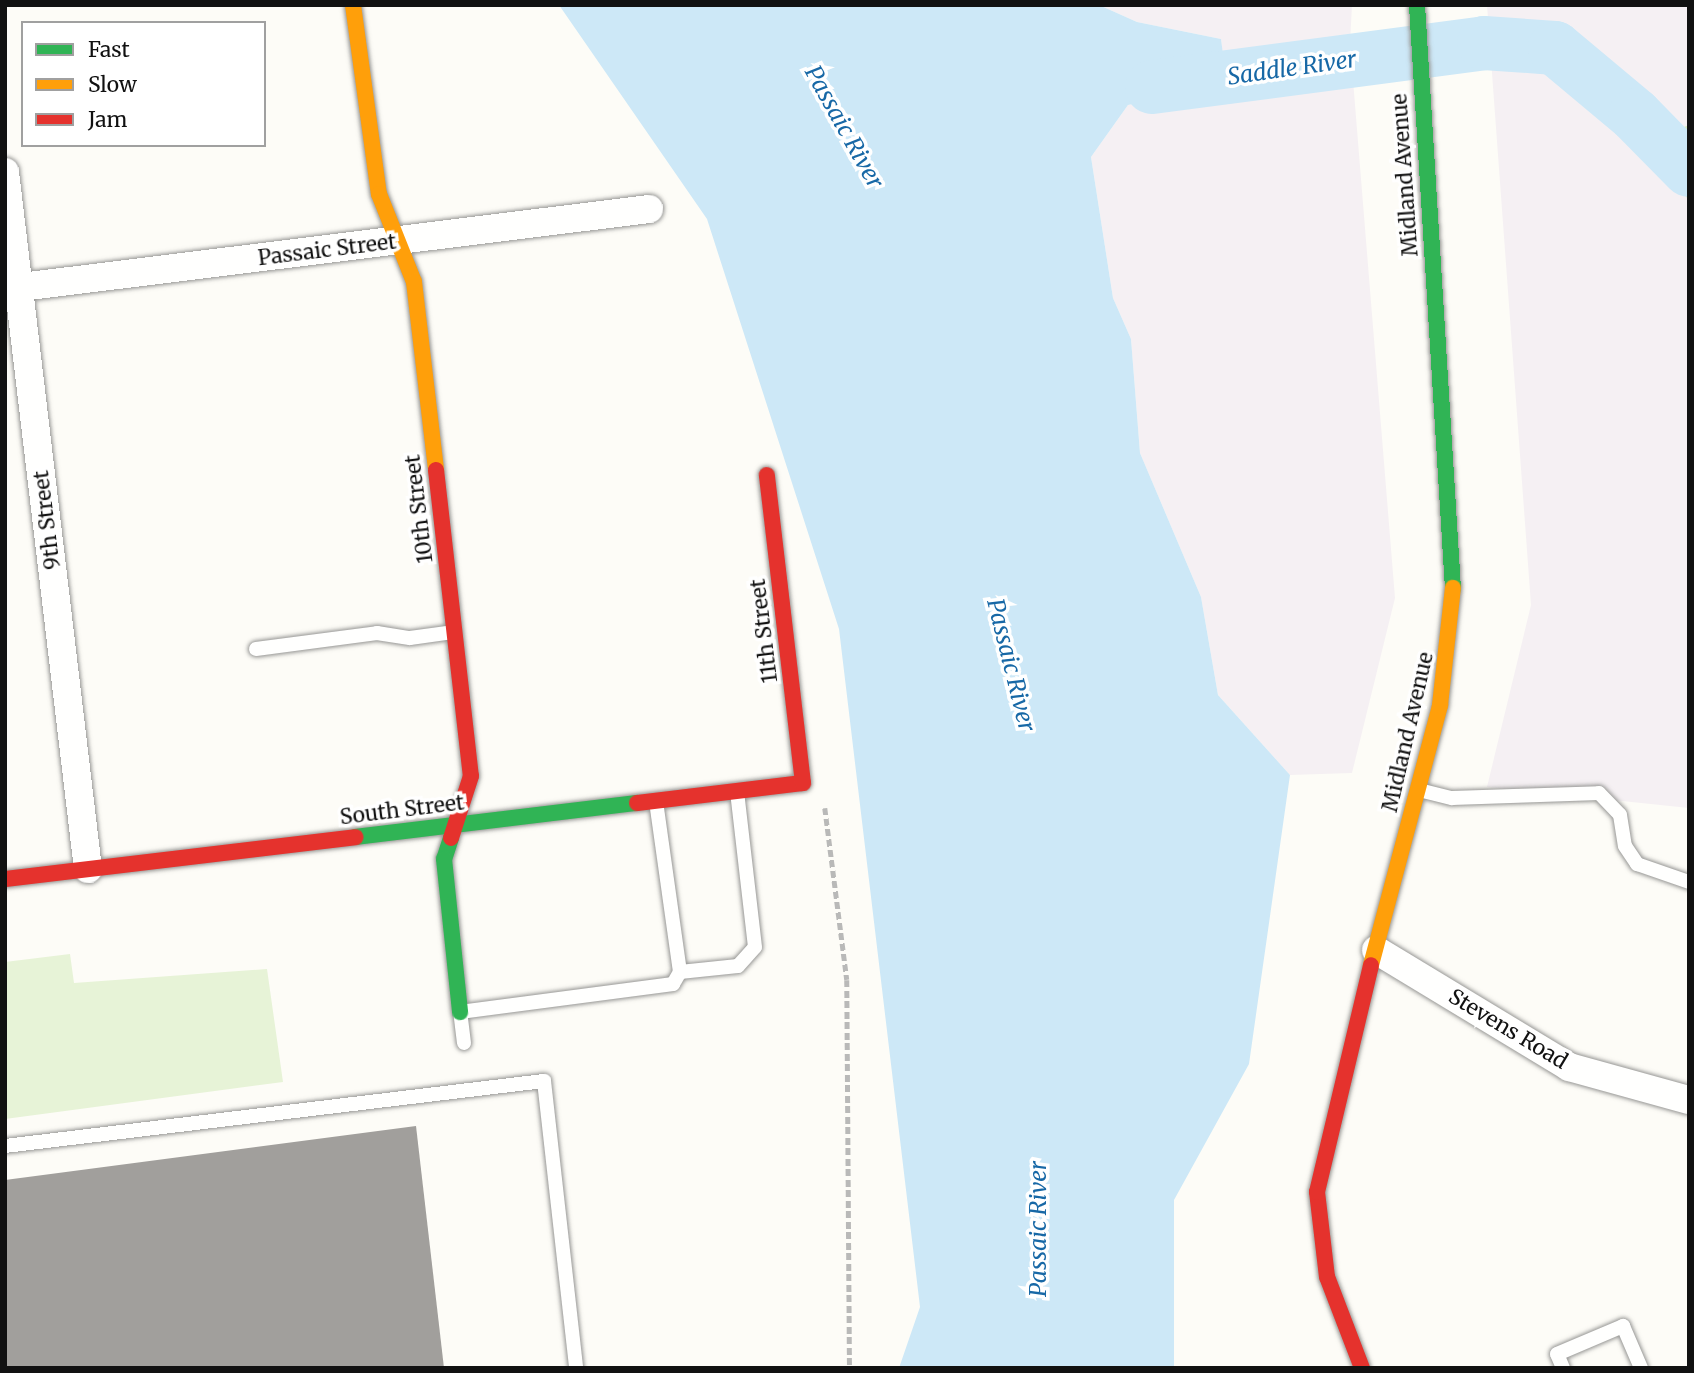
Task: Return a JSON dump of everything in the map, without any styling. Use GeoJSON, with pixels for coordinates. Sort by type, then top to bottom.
{"type":"FeatureCollection","features":[{"type":"Feature","properties":{"kind":"street","name":"10th Street"},"geometry":{"type":"LineString","coordinates":[[352,5],[379,194],[414,282],[471,776],[444,859],[460,1012]]}},
{"type":"Feature","properties":{"kind":"street","name":"Midland Avenue"},"geometry":{"type":"LineString","coordinates":[[1362,1368],[1328,1277],[1317,1192],[1440,705],[1455,569],[1420,103],[1417,12]]}},
{"type":"Feature","properties":{"kind":"street","name":"9th Street"},"geometry":{"type":"LineString","coordinates":[[5,172],[12,288],[88,869]]}},
{"type":"Feature","properties":{"kind":"street","name":"Passaic Street"},"geometry":{"type":"LineString","coordinates":[[12,288],[649,209]]}},
{"type":"Feature","properties":{"kind":"street","name":"11th Street"},"geometry":{"type":"LineString","coordinates":[[767,475],[803,783]]}},
{"type":"Feature","properties":{"kind":"street","name":"South Street"},"geometry":{"type":"LineString","coordinates":[[5,879],[803,783]]}},
{"type":"Feature","properties":{"kind":"street","name":"Stevens Road"},"geometry":{"type":"LineString","coordinates":[[1376,950],[1569,1067],[1689,1100]]}},
{"type":"Feature","properties":{"kind":"lane"},"geometry":{"type":"LineString","coordinates":[[256,649],[377,633],[410,638],[454,632]]}},
{"type":"Feature","properties":{"kind":"lane"},"geometry":{"type":"LineString","coordinates":[[1418,789],[1452,798],[1599,793],[1620,815],[1625,846],[1637,864],[1689,882]]}},
{"type":"Feature","properties":{"kind":"lane"},"geometry":{"type":"LineString","coordinates":[[680,972],[737,966],[755,947],[737,791]]}},
{"type":"Feature","properties":{"kind":"lane"},"geometry":{"type":"LineString","coordinates":[[464,1043],[460,1012],[673,984],[680,972],[656,801]]}},
{"type":"Feature","properties":{"kind":"lane"},"geometry":{"type":"LineString","coordinates":[[5,1146],[544,1082],[576,1368]]}},
{"type":"Feature","properties":{"kind":"lane"},"geometry":{"type":"LineString","coordinates":[[1563,1368],[1557,1354],[1623,1326],[1641,1368]]}},
{"type":"Feature","properties":{"kind":"path"},"geometry":{"type":"LineString","coordinates":[[803,783],[824,798],[848,980],[850,1368]]}},
{"type":"Feature","properties":{"kind":"shaded area"},"geometry":{"type":"Polygon","coordinates":[[[1099,5],[1352,5],[1350,43],[1395,598],[1352,773],[1290,775],[1218,695],[1201,597],[1140,453],[1131,339],[1113,298],[1091,157],[1128,105],[1226,85],[1221,39],[1137,22],[1099,5]]]}},
{"type":"Feature","properties":{"kind":"shaded area"},"geometry":{"type":"Polygon","coordinates":[[[1487,5],[1689,5],[1689,125],[1638,144],[1689,200],[1689,808],[1487,787],[1531,605],[1487,5]]]}},
{"type":"Feature","properties":{"kind":"green space"},"geometry":{"type":"Polygon","coordinates":[[[1689,125],[1689,200],[1638,144],[1689,125]]]}},
{"type":"Feature","properties":{"kind":"green space"},"geometry":{"type":"Polygon","coordinates":[[[70,954],[74,983],[267,969],[283,1082],[5,1119],[5,962],[70,954]]]}},
{"type":"Feature","properties":{"kind":"water","name":"Passaic River"},"geometry":{"type":"Polygon","coordinates":[[[559,5],[1099,5],[1137,22],[1221,39],[1227,85],[1128,105],[1091,157],[1113,298],[1131,339],[1140,453],[1201,597],[1218,695],[1290,775],[1249,1064],[1174,1200],[1174,1368],[899,1368],[920,1307],[839,629],[707,219],[559,5]]]}},
{"type":"Feature","properties":{"kind":"building"},"geometry":{"type":"Polygon","coordinates":[[[416,1126],[444,1368],[5,1368],[5,1180],[416,1126]]]}},
{"type":"Feature","properties":{"kind":"waterway","name":"Saddle River"},"geometry":{"type":"LineString","coordinates":[[1152,87],[1484,43],[1555,48],[1635,115],[1689,170]]}},
{"type":"Feature","properties":{"kind":"traffic: fast"},"geometry":{"type":"LineString","coordinates":[[1417,5],[1453,588]]}},
{"type":"Feature","properties":{"kind":"traffic: fast"},"geometry":{"type":"LineString","coordinates":[[355,837],[637,803]]}},
{"type":"Feature","properties":{"kind":"traffic: fast"},"geometry":{"type":"LineString","coordinates":[[451,838],[444,859],[460,1012]]}},
{"type":"Feature","properties":{"kind":"traffic: slow"},"geometry":{"type":"LineString","coordinates":[[353,5],[379,194],[414,282],[436,470]]}},
{"type":"Feature","properties":{"kind":"traffic: slow"},"geometry":{"type":"LineString","coordinates":[[1371,965],[1440,705],[1453,588]]}},
{"type":"Feature","properties":{"kind":"traffic: jam"},"geometry":{"type":"LineString","coordinates":[[436,470],[471,776],[451,838]]}},
{"type":"Feature","properties":{"kind":"traffic: jam"},"geometry":{"type":"LineString","coordinates":[[637,803],[803,783],[767,475]]}},
{"type":"Feature","properties":{"kind":"traffic: jam"},"geometry":{"type":"LineString","coordinates":[[5,879],[355,837]]}},
{"type":"Feature","properties":{"kind":"traffic: jam"},"geometry":{"type":"LineString","coordinates":[[1362,1368],[1327,1277],[1317,1192],[1371,965]]}}]}
